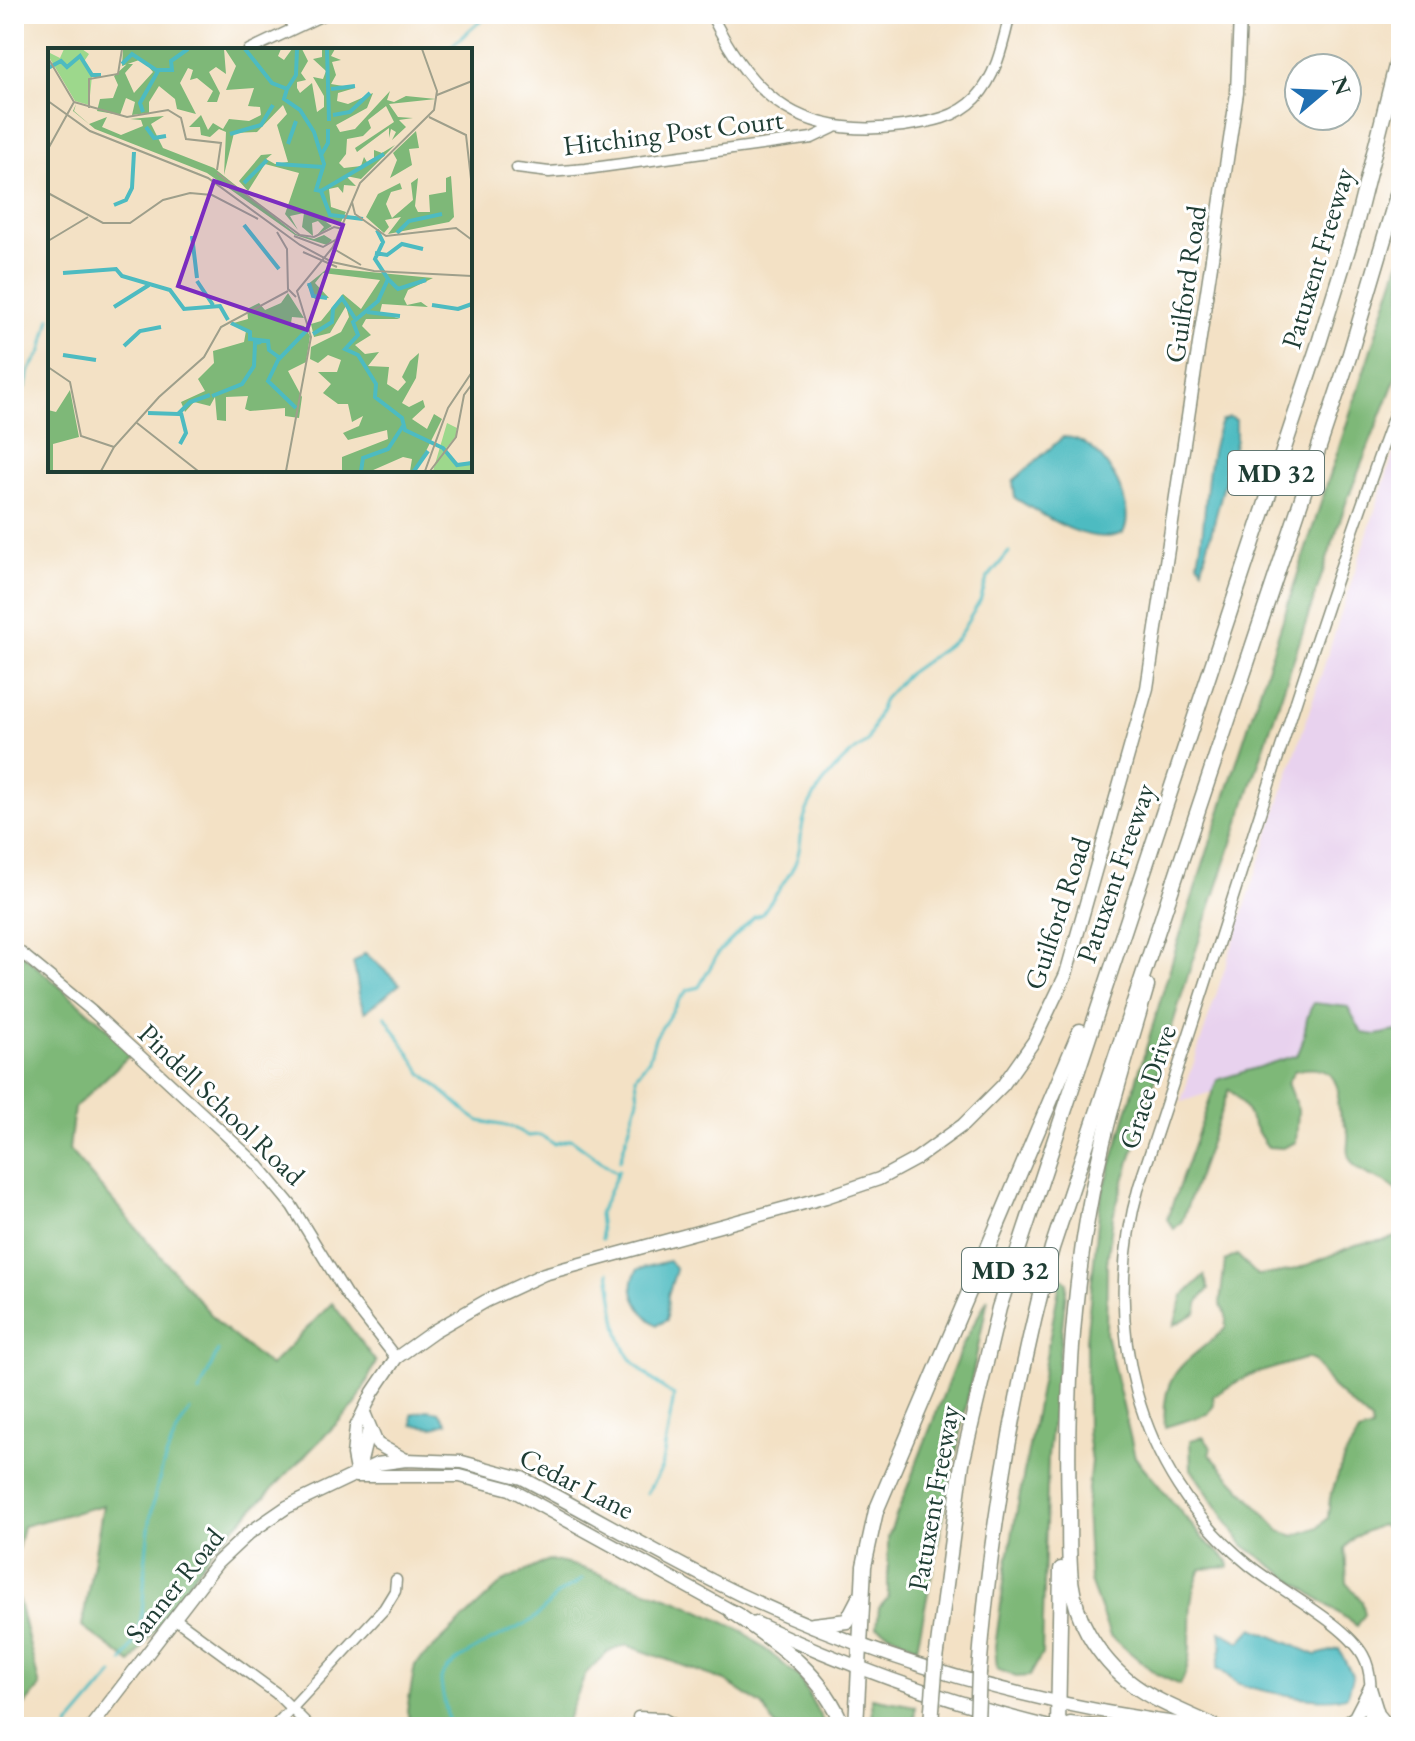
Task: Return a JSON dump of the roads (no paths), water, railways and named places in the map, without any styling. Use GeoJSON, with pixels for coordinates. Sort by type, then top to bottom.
{"type":"FeatureCollection","features":[{"type":"Feature","properties":{"kind":"highway","name":"Patuxent Freeway"},"geometry":{"type":"LineString","coordinates":[[931,1727],[936,1660],[962,1463],[987,1354],[1019,1239],[1323,334],[1357,220],[1401,46]]}},
{"type":"Feature","properties":{"kind":"highway","name":"Patuxent Freeway"},"geometry":{"type":"LineString","coordinates":[[977,1724],[979,1672],[1002,1468],[1033,1320],[1057,1234],[1353,345],[1401,182]]}},
{"type":"Feature","properties":{"kind":"highway"},"geometry":{"type":"LineString","coordinates":[[1059,1727],[1062,1549],[1076,1301],[1097,1169],[1124,1064],[1222,738]]}},
{"type":"Feature","properties":{"kind":"highway"},"geometry":{"type":"LineString","coordinates":[[856,1727],[868,1538],[884,1488],[1068,1061],[1135,894]]}},
{"type":"Feature","properties":{"kind":"highway"},"geometry":{"type":"LineString","coordinates":[[1067,1480],[1069,1574],[1077,1610],[1091,1638],[1107,1661],[1134,1688],[1165,1707],[1216,1727]]}},
{"type":"Feature","properties":{"kind":"highway"},"geometry":{"type":"LineString","coordinates":[[813,1625],[847,1621],[863,1590]]}},
{"type":"Feature","properties":{"kind":"highway"},"geometry":{"type":"LineString","coordinates":[[732,1612],[781,1645],[812,1675],[828,1697],[843,1727]]}},
{"type":"Feature","properties":{"kind":"main road","name":"Guilford Road"},"geometry":{"type":"LineString","coordinates":[[357,1476],[356,1427],[367,1421],[373,1392],[396,1358],[463,1314],[544,1274],[826,1197],[897,1170],[975,1114],[1003,1085],[1034,1041],[1066,974],[1147,688],[1230,139],[1239,64],[1240,14]]}},
{"type":"Feature","properties":{"kind":"main road"},"geometry":{"type":"LineString","coordinates":[[367,1421],[384,1449],[406,1460]]}},
{"type":"Feature","properties":{"kind":"main road","name":"Cedar Lane"},"geometry":{"type":"LineString","coordinates":[[357,1476],[377,1464],[406,1460],[462,1462],[522,1478],[741,1595],[860,1645],[926,1669],[1058,1703],[1206,1727]]}},
{"type":"Feature","properties":{"kind":"main road","name":"Cedar Lane"},"geometry":{"type":"LineString","coordinates":[[357,1476],[377,1478],[433,1474],[485,1481],[510,1489],[732,1612],[858,1669],[940,1697],[1050,1727]]}},
{"type":"Feature","properties":{"kind":"main road","name":"Sanner Road"},"geometry":{"type":"LineString","coordinates":[[91,1727],[217,1563],[257,1527],[303,1498],[357,1476]]}},
{"type":"Feature","properties":{"kind":"main road"},"geometry":{"type":"LineString","coordinates":[[1339,1727],[1355,1717],[1370,1688]]}},
{"type":"Feature","properties":{"kind":"main road"},"geometry":{"type":"LineString","coordinates":[[1370,1688],[1378,1714],[1389,1727]]}},
{"type":"Feature","properties":{"kind":"main road"},"geometry":{"type":"LineString","coordinates":[[1059,1727],[1070,1723],[1102,1727]]}},
{"type":"Feature","properties":{"kind":"street"},"geometry":{"type":"LineString","coordinates":[[286,14],[294,28]]}},
{"type":"Feature","properties":{"kind":"street"},"geometry":{"type":"LineString","coordinates":[[253,48],[325,14]]}},
{"type":"Feature","properties":{"kind":"street"},"geometry":{"type":"LineString","coordinates":[[711,14],[730,52],[753,80],[787,107],[833,128],[879,129],[954,114],[984,87],[998,58],[1010,14]]}},
{"type":"Feature","properties":{"kind":"street","name":"Hitching Post Court"},"geometry":{"type":"LineString","coordinates":[[517,168],[549,172],[586,169],[812,138],[833,128]]}},
{"type":"Feature","properties":{"kind":"street","name":"Grace Drive"},"geometry":{"type":"LineString","coordinates":[[1368,1727],[1370,1688],[1366,1661],[1351,1639],[1228,1547],[1206,1524],[1169,1472],[1147,1425],[1131,1375],[1121,1291],[1127,1236],[1139,1186],[1291,711],[1401,396]]}},
{"type":"Feature","properties":{"kind":"street","name":"Pindell School Road"},"geometry":{"type":"LineString","coordinates":[[14,947],[93,1012],[257,1164],[292,1206],[346,1294],[396,1358]]}},
{"type":"Feature","properties":{"kind":"street"},"geometry":{"type":"LineString","coordinates":[[274,1727],[384,1609],[395,1591],[396,1580]]}},
{"type":"Feature","properties":{"kind":"street"},"geometry":{"type":"LineString","coordinates":[[174,1618],[291,1707],[310,1727]]}},
{"type":"Feature","properties":{"kind":"street"},"geometry":{"type":"LineString","coordinates":[[638,1717],[662,1718],[679,1727]]}},
{"type":"Feature","properties":{"kind":"water"},"geometry":{"type":"Polygon","coordinates":[[[1229,417],[1236,420],[1236,439],[1202,568],[1198,562],[1211,455],[1221,421],[1229,417]]]}},
{"type":"Feature","properties":{"kind":"water"},"geometry":{"type":"Polygon","coordinates":[[[1063,437],[1077,439],[1090,447],[1112,473],[1125,505],[1123,533],[1096,536],[1081,533],[1015,498],[1013,481],[1063,437]]]}},
{"type":"Feature","properties":{"kind":"water"},"geometry":{"type":"Polygon","coordinates":[[[365,953],[400,984],[365,1012],[353,963],[365,953]]]}},
{"type":"Feature","properties":{"kind":"water"},"geometry":{"type":"Polygon","coordinates":[[[669,1261],[676,1270],[668,1295],[667,1320],[657,1325],[636,1300],[634,1277],[638,1269],[669,1261]]]}},
{"type":"Feature","properties":{"kind":"water"},"geometry":{"type":"Polygon","coordinates":[[[427,1410],[439,1412],[447,1423],[434,1427],[413,1425],[412,1414],[427,1410]]]}},
{"type":"Feature","properties":{"kind":"water"},"geometry":{"type":"Polygon","coordinates":[[[1253,1628],[1316,1655],[1339,1649],[1353,1677],[1348,1694],[1311,1698],[1260,1690],[1234,1681],[1217,1668],[1222,1645],[1220,1631],[1240,1642],[1253,1628]]]}},
{"type":"Feature","properties":{"kind":"waterway"},"geometry":{"type":"LineString","coordinates":[[449,48],[488,14]]}},
{"type":"Feature","properties":{"kind":"waterway"},"geometry":{"type":"LineString","coordinates":[[14,395],[26,386],[29,371],[42,351],[48,326]]}},
{"type":"Feature","properties":{"kind":"waterway"},"geometry":{"type":"LineString","coordinates":[[620,1160],[638,1099],[636,1076],[649,1059],[655,1038],[680,999],[688,990],[699,987],[719,952],[754,917],[761,915],[793,869],[805,815],[811,802],[837,767],[867,742],[884,699],[906,675],[957,639],[980,601],[987,579],[1009,552]]}},
{"type":"Feature","properties":{"kind":"waterway"},"geometry":{"type":"LineString","coordinates":[[385,1016],[422,1073],[470,1115],[479,1121],[512,1127],[528,1136],[540,1135],[554,1144],[571,1139],[617,1173]]}},
{"type":"Feature","properties":{"kind":"waterway"},"geometry":{"type":"LineString","coordinates":[[602,1239],[599,1214],[619,1170]]}},
{"type":"Feature","properties":{"kind":"waterway"},"geometry":{"type":"LineString","coordinates":[[609,1272],[618,1331],[629,1356],[674,1396],[661,1469],[647,1493]]}},
{"type":"Feature","properties":{"kind":"waterway"},"geometry":{"type":"LineString","coordinates":[[199,1393],[218,1351]]}},
{"type":"Feature","properties":{"kind":"waterway"},"geometry":{"type":"LineString","coordinates":[[123,1661],[142,1616],[147,1546],[157,1485],[170,1446],[190,1410]]}},
{"type":"Feature","properties":{"kind":"waterway"},"geometry":{"type":"LineString","coordinates":[[449,1727],[441,1683],[446,1671],[466,1654],[533,1619],[556,1596],[582,1579]]}},
{"type":"Feature","properties":{"kind":"waterway"},"geometry":{"type":"LineString","coordinates":[[68,1727],[113,1674]]}}]}
